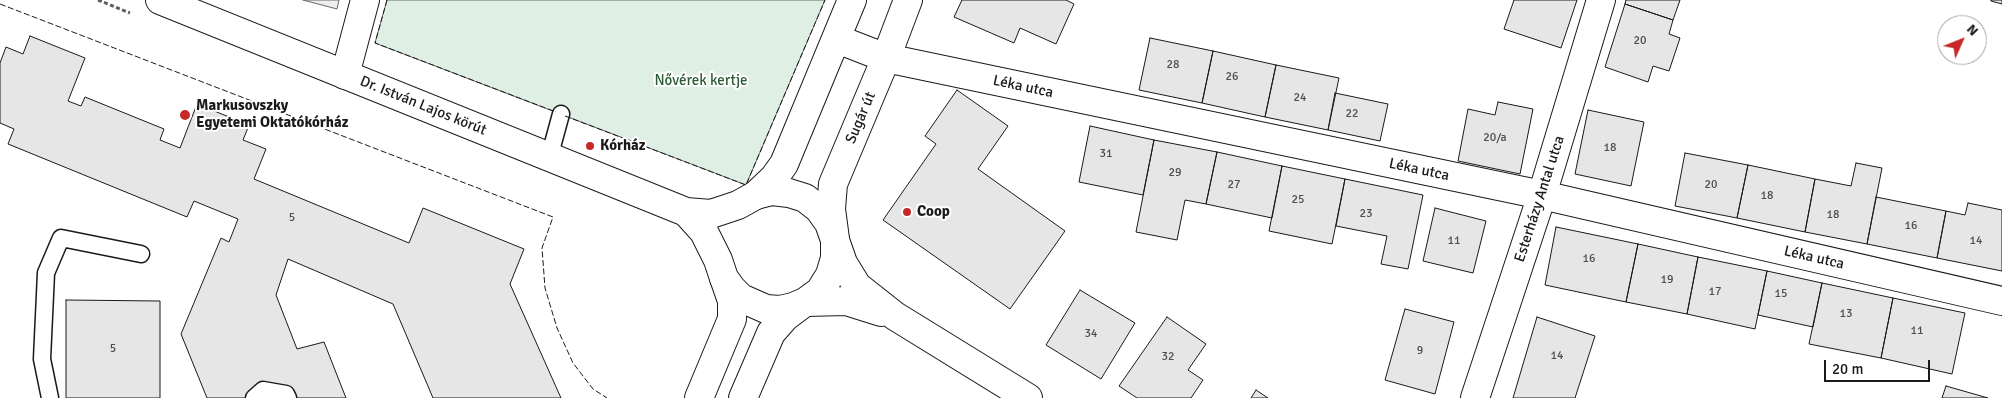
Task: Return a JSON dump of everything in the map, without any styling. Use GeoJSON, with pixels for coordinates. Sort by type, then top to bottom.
{"type":"FeatureCollection","features":[{"type":"Feature","properties":{"kind":"street","name":"Dr. István Lajos körút"},"geometry":{"type":"LineString","coordinates":[[160,0],[686,212],[711,214],[772,191],[806,198],[819,209],[829,223],[843,263],[857,286],[895,316]]}},
{"type":"Feature","properties":{"kind":"street"},"geometry":{"type":"LineString","coordinates":[[345,75],[365,0]]}},
{"type":"Feature","properties":{"kind":"street"},"geometry":{"type":"LineString","coordinates":[[699,398],[732,319],[732,301],[721,269],[717,245],[721,230],[728,217],[774,178],[784,164],[852,0]]}},
{"type":"Feature","properties":{"kind":"street","name":"Sugár út"},"geometry":{"type":"LineString","coordinates":[[834,239],[831,209],[833,184],[886,58],[908,0]]}},
{"type":"Feature","properties":{"kind":"street","name":"Esterházy Antal utca"},"geometry":{"type":"LineString","coordinates":[[1475,398],[1542,196],[1601,0]]}},
{"type":"Feature","properties":{"kind":"street","name":"Léka utca"},"geometry":{"type":"LineString","coordinates":[[837,39],[886,58],[1542,196],[2002,301]]}},
{"type":"Feature","properties":{"kind":"street","name":"Dr. István Lajos körút"},"geometry":{"type":"LineString","coordinates":[[686,212],[704,232],[732,289],[742,298],[766,309],[780,310],[793,308],[820,291],[830,275],[835,258],[834,239]]}},
{"type":"Feature","properties":{"kind":"street","name":"Dr. István Lajos körút"},"geometry":{"type":"LineString","coordinates":[[805,302],[846,301],[895,316]]}},
{"type":"Feature","properties":{"kind":"street"},"geometry":{"type":"LineString","coordinates":[[743,398],[771,333],[785,317],[805,302]]}},
{"type":"Feature","properties":{"kind":"street"},"geometry":{"type":"LineString","coordinates":[[895,316],[1028,398]]}},
{"type":"Feature","properties":{"kind":"lane"},"geometry":{"type":"LineString","coordinates":[[550,158],[561,114]]}},
{"type":"Feature","properties":{"kind":"lane"},"geometry":{"type":"LineString","coordinates":[[50,398],[42,359],[46,273],[61,238],[141,254]]}},
{"type":"Feature","properties":{"kind":"lane"},"geometry":{"type":"LineString","coordinates":[[254,398],[263,390],[286,394],[288,398]]}},
{"type":"Feature","properties":{"kind":"path"},"geometry":{"type":"LineString","coordinates":[[98,0],[134,15]]}},
{"type":"Feature","properties":{"kind":"green space","name":"Nővérek kertje"},"geometry":{"type":"Polygon","coordinates":[[[387,0],[825,0],[746,185],[375,43],[387,0]]]}},
{"type":"Feature","properties":{"kind":"shaded area"},"geometry":{"type":"Polygon","coordinates":[[[303,0],[339,0],[337,9],[303,0]]]}},
{"type":"Feature","properties":{"kind":"building"},"geometry":{"type":"Polygon","coordinates":[[[962,0],[1066,0],[1074,4],[1056,44],[1020,28],[1014,43],[954,17],[962,0]]]}},
{"type":"Feature","properties":{"kind":"building"},"geometry":{"type":"Polygon","coordinates":[[[1514,0],[1577,0],[1561,48],[1504,29],[1514,0]]]}},
{"type":"Feature","properties":{"kind":"building"},"geometry":{"type":"Polygon","coordinates":[[[1626,0],[1680,0],[1673,20],[1625,4],[1626,0]]]}},
{"type":"Feature","properties":{"kind":"building"},"geometry":{"type":"Polygon","coordinates":[[[2002,0],[2002,4],[1991,1],[2002,0]]]}},
{"type":"Feature","properties":{"kind":"building"},"geometry":{"type":"Polygon","coordinates":[[[1625,4],[1673,20],[1669,34],[1680,38],[1669,71],[1653,66],[1648,82],[1605,67],[1625,4]]]}},
{"type":"Feature","properties":{"kind":"building"},"geometry":{"type":"Polygon","coordinates":[[[30,36],[85,58],[68,101],[81,106],[85,97],[164,129],[160,140],[180,148],[197,104],[249,125],[243,140],[266,149],[254,179],[409,243],[423,208],[524,249],[510,284],[561,398],[433,398],[393,304],[288,259],[276,295],[297,349],[324,342],[346,398],[207,398],[181,334],[221,238],[229,242],[238,219],[194,201],[187,217],[8,144],[14,129],[0,123],[0,63],[6,47],[23,54],[30,36]]]}},
{"type":"Feature","properties":{"kind":"building"},"geometry":{"type":"Polygon","coordinates":[[[1150,38],[1213,51],[1202,103],[1139,90],[1150,38]]]}},
{"type":"Feature","properties":{"kind":"building"},"geometry":{"type":"Polygon","coordinates":[[[1213,51],[1276,65],[1265,117],[1202,103],[1213,51]]]}},
{"type":"Feature","properties":{"kind":"building"},"geometry":{"type":"Polygon","coordinates":[[[1276,65],[1339,78],[1328,130],[1265,117],[1276,65]]]}},
{"type":"Feature","properties":{"kind":"building"},"geometry":{"type":"Polygon","coordinates":[[[957,90],[1008,126],[978,169],[1065,231],[1010,309],[883,220],[936,144],[925,136],[957,90]]]}},
{"type":"Feature","properties":{"kind":"building"},"geometry":{"type":"Polygon","coordinates":[[[1335,93],[1388,104],[1380,141],[1328,130],[1335,93]]]}},
{"type":"Feature","properties":{"kind":"building"},"geometry":{"type":"Polygon","coordinates":[[[1498,102],[1533,109],[1520,174],[1458,161],[1468,109],[1495,115],[1498,102]]]}},
{"type":"Feature","properties":{"kind":"building"},"geometry":{"type":"Polygon","coordinates":[[[1588,110],[1644,122],[1631,186],[1575,174],[1588,110]]]}},
{"type":"Feature","properties":{"kind":"building"},"geometry":{"type":"Polygon","coordinates":[[[1090,126],[1154,140],[1143,195],[1079,182],[1090,126]]]}},
{"type":"Feature","properties":{"kind":"building"},"geometry":{"type":"Polygon","coordinates":[[[1154,140],[1217,152],[1206,204],[1185,200],[1177,240],[1136,232],[1154,140]]]}},
{"type":"Feature","properties":{"kind":"building"},"geometry":{"type":"Polygon","coordinates":[[[1217,152],[1282,166],[1272,218],[1206,204],[1217,152]]]}},
{"type":"Feature","properties":{"kind":"building"},"geometry":{"type":"Polygon","coordinates":[[[1685,153],[1748,165],[1737,218],[1675,206],[1685,153]]]}},
{"type":"Feature","properties":{"kind":"building"},"geometry":{"type":"Polygon","coordinates":[[[1856,163],[1882,168],[1867,244],[1805,232],[1815,179],[1851,186],[1856,163]]]}},
{"type":"Feature","properties":{"kind":"building"},"geometry":{"type":"Polygon","coordinates":[[[1748,165],[1815,179],[1805,232],[1737,218],[1748,165]]]}},
{"type":"Feature","properties":{"kind":"building"},"geometry":{"type":"Polygon","coordinates":[[[1282,166],[1345,179],[1332,244],[1269,231],[1282,166]]]}},
{"type":"Feature","properties":{"kind":"building"},"geometry":{"type":"Polygon","coordinates":[[[1345,179],[1423,195],[1408,269],[1381,264],[1387,236],[1336,226],[1345,179]]]}},
{"type":"Feature","properties":{"kind":"building"},"geometry":{"type":"Polygon","coordinates":[[[1876,197],[1946,211],[1937,258],[1867,244],[1876,197]]]}},
{"type":"Feature","properties":{"kind":"building"},"geometry":{"type":"Polygon","coordinates":[[[1968,203],[2002,210],[2002,271],[1937,258],[1946,211],[1965,215],[1968,203]]]}},
{"type":"Feature","properties":{"kind":"building"},"geometry":{"type":"Polygon","coordinates":[[[1435,208],[1486,221],[1473,273],[1423,261],[1435,208]]]}},
{"type":"Feature","properties":{"kind":"building"},"geometry":{"type":"Polygon","coordinates":[[[1556,227],[1638,244],[1626,302],[1545,285],[1556,227]]]}},
{"type":"Feature","properties":{"kind":"building"},"geometry":{"type":"Polygon","coordinates":[[[1638,244],[1698,257],[1687,314],[1626,302],[1638,244]]]}},
{"type":"Feature","properties":{"kind":"building"},"geometry":{"type":"Polygon","coordinates":[[[1698,257],[1767,271],[1755,329],[1687,314],[1698,257]]]}},
{"type":"Feature","properties":{"kind":"building"},"geometry":{"type":"Polygon","coordinates":[[[1767,271],[1822,283],[1813,327],[1758,315],[1767,271]]]}},
{"type":"Feature","properties":{"kind":"building"},"geometry":{"type":"Polygon","coordinates":[[[1822,283],[1893,298],[1881,358],[1809,344],[1822,283]]]}},
{"type":"Feature","properties":{"kind":"building"},"geometry":{"type":"Polygon","coordinates":[[[1080,290],[1135,323],[1101,379],[1046,345],[1080,290]]]}},
{"type":"Feature","properties":{"kind":"building"},"geometry":{"type":"Polygon","coordinates":[[[1893,298],[1965,313],[1952,374],[1881,358],[1893,298]]]}},
{"type":"Feature","properties":{"kind":"building"},"geometry":{"type":"Polygon","coordinates":[[[66,300],[160,301],[160,398],[66,398],[66,300]]]}},
{"type":"Feature","properties":{"kind":"building"},"geometry":{"type":"Polygon","coordinates":[[[1405,309],[1454,322],[1435,394],[1385,380],[1405,309]]]}},
{"type":"Feature","properties":{"kind":"building"},"geometry":{"type":"Polygon","coordinates":[[[1167,317],[1206,344],[1188,370],[1203,380],[1191,398],[1137,398],[1119,386],[1167,317]]]}},
{"type":"Feature","properties":{"kind":"building"},"geometry":{"type":"Polygon","coordinates":[[[1537,317],[1595,336],[1575,398],[1513,398],[1537,317]]]}},
{"type":"Feature","properties":{"kind":"building"},"geometry":{"type":"Polygon","coordinates":[[[1946,386],[1988,398],[1942,398],[1946,386]]]}},
{"type":"Feature","properties":{"kind":"building"},"geometry":{"type":"Polygon","coordinates":[[[1256,390],[1268,398],[1251,398],[1256,390]]]}},
{"type":"Feature","properties":{"kind":"fence"},"geometry":{"type":"LineString","coordinates":[[387,0],[375,43],[556,112]]}},
{"type":"Feature","properties":{"kind":"fence"},"geometry":{"type":"LineString","coordinates":[[565,116],[746,185],[825,0]]}},
{"type":"Feature","properties":{"kind":"fence"},"geometry":{"type":"LineString","coordinates":[[0,4],[553,217],[542,248],[545,288],[557,328],[573,363],[593,389],[607,398]]}},
{"type":"Feature","properties":{"kind":"place","name":"Markusovszky Egyetemi Oktatókórház"},"geometry":{"type":"Point","coordinates":[185,115]}},
{"type":"Feature","properties":{"kind":"place","name":"Kórház"},"geometry":{"type":"Point","coordinates":[590,146]}},
{"type":"Feature","properties":{"kind":"place","name":"Coop"},"geometry":{"type":"Point","coordinates":[907,212]}}]}
